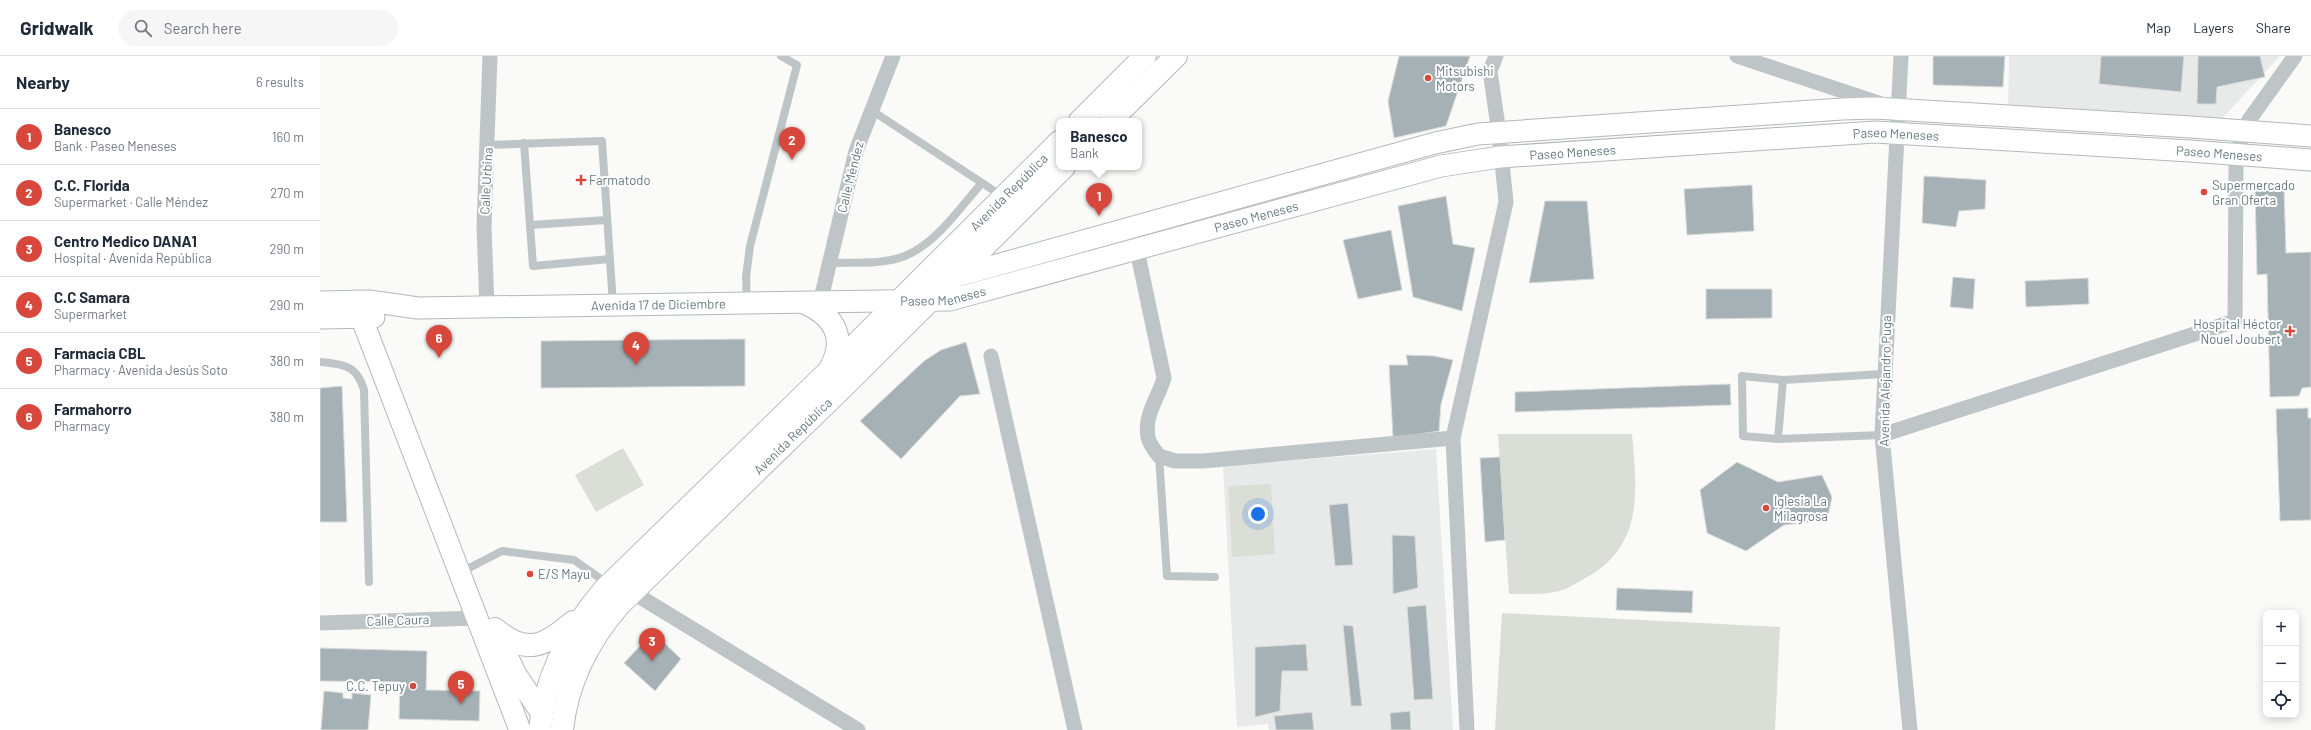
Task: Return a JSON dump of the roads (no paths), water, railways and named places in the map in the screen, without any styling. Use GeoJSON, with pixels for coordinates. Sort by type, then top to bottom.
{"type":"FeatureCollection","features":[{"type":"Feature","properties":{"kind":"main road"},"geometry":{"type":"LineString","coordinates":[[1083,118],[1145,56]]}},
{"type":"Feature","properties":{"kind":"main road"},"geometry":{"type":"LineString","coordinates":[[1113,118],[1176,56]]}},
{"type":"Feature","properties":{"kind":"main road","name":"Avenida República"},"geometry":{"type":"LineString","coordinates":[[583,614],[609,585],[829,371],[1056,145]]}},
{"type":"Feature","properties":{"kind":"main road","name":"Avenida República"},"geometry":{"type":"LineString","coordinates":[[562,730],[568,695],[588,647],[601,627],[632,592],[957,275],[1061,170]]}},
{"type":"Feature","properties":{"kind":"main road"},"geometry":{"type":"LineString","coordinates":[[812,303],[823,313],[834,327],[838,351],[829,371]]}},
{"type":"Feature","properties":{"kind":"main road"},"geometry":{"type":"LineString","coordinates":[[486,623],[512,642],[538,645],[556,636],[583,614]]}},
{"type":"Feature","properties":{"kind":"main road"},"geometry":{"type":"LineString","coordinates":[[544,725],[558,660],[583,614]]}},
{"type":"Feature","properties":{"kind":"street","name":"Calle Urbina"},"geometry":{"type":"LineString","coordinates":[[487,307],[484,226],[490,56]]}},
{"type":"Feature","properties":{"kind":"street","name":"Calle Méndez"},"geometry":{"type":"LineString","coordinates":[[812,303],[829,262],[856,151],[893,56]]}},
{"type":"Feature","properties":{"kind":"street"},"geometry":{"type":"LineString","coordinates":[[1467,730],[1453,438],[1506,202],[1500,157],[1499,133],[1490,70],[1496,56]]}},
{"type":"Feature","properties":{"kind":"street"},"geometry":{"type":"LineString","coordinates":[[1738,56],[1898,110]]}},
{"type":"Feature","properties":{"kind":"street","name":"Avenida Alejandro Puga"},"geometry":{"type":"LineString","coordinates":[[1901,56],[1882,435],[1910,730]]}},
{"type":"Feature","properties":{"kind":"street"},"geometry":{"type":"LineString","coordinates":[[1882,435],[2235,321],[2235,194],[2241,142],[2249,120],[2294,56]]}},
{"type":"Feature","properties":{"kind":"street","name":"Paseo Meneses"},"geometry":{"type":"LineString","coordinates":[[899,302],[957,275],[1435,143],[1478,134],[1842,109],[1898,110],[2241,142],[2311,160]]}},
{"type":"Feature","properties":{"kind":"street","name":"Paseo Meneses"},"geometry":{"type":"LineString","coordinates":[[899,302],[950,300],[969,296],[1441,166],[1500,157],[1843,133],[2241,142],[2311,136]]}},
{"type":"Feature","properties":{"kind":"street"},"geometry":{"type":"LineString","coordinates":[[1137,250],[1164,378],[1159,393],[1148,411],[1148,438],[1159,456],[1175,461],[1203,461],[1453,438]]}},
{"type":"Feature","properties":{"kind":"street","name":"Avenida 17 de Diciembre"},"geometry":{"type":"LineString","coordinates":[[320,302],[365,309],[899,302]]}},
{"type":"Feature","properties":{"kind":"street","name":"Avenida 17 de Diciembre"},"geometry":{"type":"LineString","coordinates":[[320,318],[365,309]]}},
{"type":"Feature","properties":{"kind":"street"},"geometry":{"type":"LineString","coordinates":[[365,309],[471,567],[486,623],[520,730]]}},
{"type":"Feature","properties":{"kind":"street"},"geometry":{"type":"LineString","coordinates":[[365,309],[486,623],[544,725]]}},
{"type":"Feature","properties":{"kind":"street"},"geometry":{"type":"LineString","coordinates":[[991,356],[1075,730]]}},
{"type":"Feature","properties":{"kind":"street"},"geometry":{"type":"LineString","coordinates":[[632,592],[858,730]]}},
{"type":"Feature","properties":{"kind":"street","name":"Calle Caura"},"geometry":{"type":"LineString","coordinates":[[320,623],[486,623]]}},
{"type":"Feature","properties":{"kind":"lane"},"geometry":{"type":"LineString","coordinates":[[747,304],[746,277],[750,246],[797,65],[781,56]]}},
{"type":"Feature","properties":{"kind":"lane"},"geometry":{"type":"LineString","coordinates":[[871,110],[1004,197]]}},
{"type":"Feature","properties":{"kind":"lane"},"geometry":{"type":"LineString","coordinates":[[487,145],[602,141],[613,305]]}},
{"type":"Feature","properties":{"kind":"lane"},"geometry":{"type":"LineString","coordinates":[[524,143],[533,266],[610,259]]}},
{"type":"Feature","properties":{"kind":"lane"},"geometry":{"type":"LineString","coordinates":[[829,262],[891,260],[920,248],[938,232],[982,183]]}},
{"type":"Feature","properties":{"kind":"lane"},"geometry":{"type":"LineString","coordinates":[[530,225],[607,220]]}},
{"type":"Feature","properties":{"kind":"lane"},"geometry":{"type":"LineString","coordinates":[[320,362],[351,368],[357,374],[364,390],[369,582]]}},
{"type":"Feature","properties":{"kind":"lane"},"geometry":{"type":"LineString","coordinates":[[1882,435],[1778,439],[1743,436],[1742,376],[1782,380],[1884,374]]}},
{"type":"Feature","properties":{"kind":"lane"},"geometry":{"type":"LineString","coordinates":[[1778,439],[1782,380]]}},
{"type":"Feature","properties":{"kind":"lane"},"geometry":{"type":"LineString","coordinates":[[1159,456],[1168,576],[1215,577]]}},
{"type":"Feature","properties":{"kind":"lane"},"geometry":{"type":"LineString","coordinates":[[471,567],[502,551],[574,560],[609,585]]}},
{"type":"Feature","properties":{"kind":"place","name":"Mitsubishi Motors"},"geometry":{"type":"Point","coordinates":[1428,78]}},
{"type":"Feature","properties":{"kind":"place","name":"C.C. Florida"},"geometry":{"type":"Point","coordinates":[792,160]}},
{"type":"Feature","properties":{"kind":"place","name":"Farmatodo"},"geometry":{"type":"Point","coordinates":[581,180]}},
{"type":"Feature","properties":{"kind":"place","name":"Supermercado Gran Oferta"},"geometry":{"type":"Point","coordinates":[2204,192]}},
{"type":"Feature","properties":{"kind":"place","name":"Banesco"},"geometry":{"type":"Point","coordinates":[1099,216]}},
{"type":"Feature","properties":{"kind":"place","name":"Hospital Héctor Nouel Joubert"},"geometry":{"type":"Point","coordinates":[2290,331]}},
{"type":"Feature","properties":{"kind":"place","name":"Farmahorro"},"geometry":{"type":"Point","coordinates":[439,358]}},
{"type":"Feature","properties":{"kind":"place","name":"C.C Samara"},"geometry":{"type":"Point","coordinates":[636,365]}},
{"type":"Feature","properties":{"kind":"place","name":"Iglesia La Milagrosa"},"geometry":{"type":"Point","coordinates":[1766,508]}},
{"type":"Feature","properties":{"kind":"place","name":"E/S Mayu"},"geometry":{"type":"Point","coordinates":[530,574]}},
{"type":"Feature","properties":{"kind":"place","name":"Centro Medico DANA1"},"geometry":{"type":"Point","coordinates":[652,661]}},
{"type":"Feature","properties":{"kind":"place","name":"C.C. Tepuy"},"geometry":{"type":"Point","coordinates":[413,686]}},
{"type":"Feature","properties":{"kind":"place","name":"Farmacia CBL"},"geometry":{"type":"Point","coordinates":[461,704]}}]}
